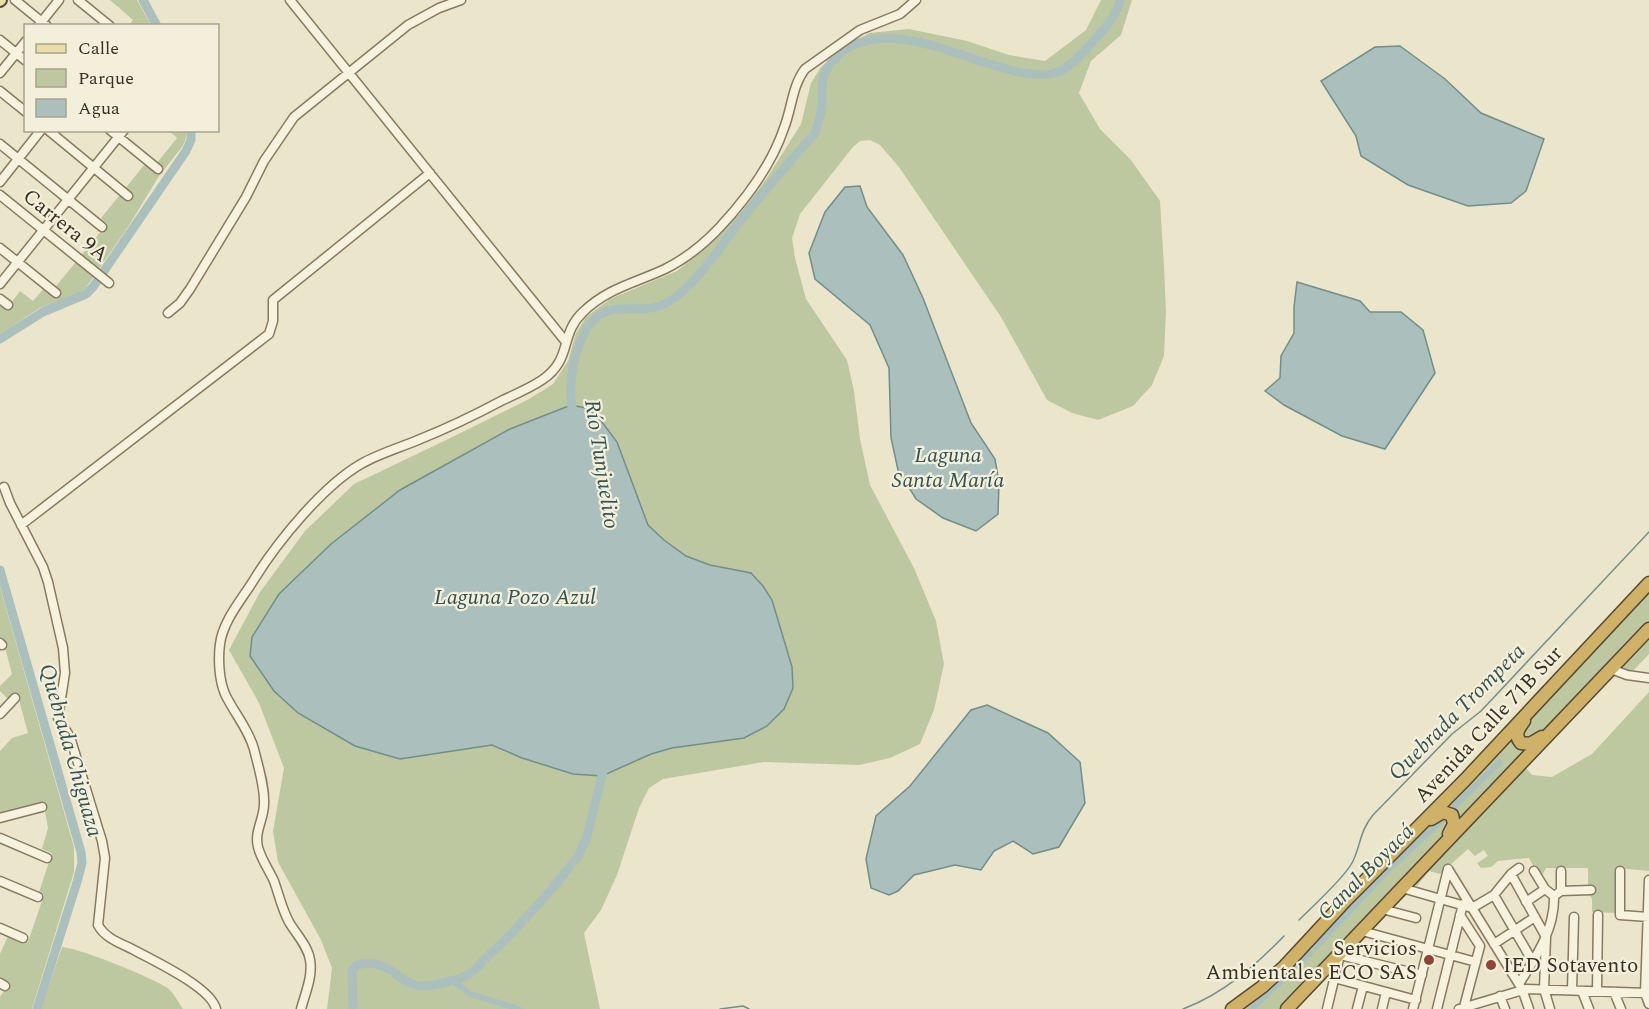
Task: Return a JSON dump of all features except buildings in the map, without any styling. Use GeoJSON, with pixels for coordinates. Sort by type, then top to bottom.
{"type":"FeatureCollection","features":[{"type":"Feature","properties":{"kind":"highway","name":"Avenida Calle 71B Sur"},"geometry":{"type":"LineString","coordinates":[[1232,1009],[1269,982],[1464,780],[1649,583]]}},
{"type":"Feature","properties":{"kind":"highway"},"geometry":{"type":"LineString","coordinates":[[1287,1009],[1649,629]]}},
{"type":"Feature","properties":{"kind":"highway"},"geometry":{"type":"LineString","coordinates":[[1544,694],[1518,729],[1519,741],[1526,745],[1533,743],[1563,719]]}},
{"type":"Feature","properties":{"kind":"highway"},"geometry":{"type":"LineString","coordinates":[[1409,836],[1440,813],[1446,812],[1452,815],[1453,828],[1432,857]]}},
{"type":"Feature","properties":{"kind":"street"},"geometry":{"type":"LineString","coordinates":[[15,0],[42,24],[59,0]]}},
{"type":"Feature","properties":{"kind":"street"},"geometry":{"type":"LineString","coordinates":[[78,0],[108,24]]}},
{"type":"Feature","properties":{"kind":"street"},"geometry":{"type":"LineString","coordinates":[[290,0],[566,342]]}},
{"type":"Feature","properties":{"kind":"street"},"geometry":{"type":"LineString","coordinates":[[168,313],[180,303],[190,289],[246,197],[264,161],[294,117],[408,25],[439,8],[461,0]]}},
{"type":"Feature","properties":{"kind":"street"},"geometry":{"type":"LineString","coordinates":[[301,1009],[310,975],[310,962],[307,951],[288,920],[273,879],[259,850],[257,833],[264,809],[264,798],[253,747],[243,723],[222,687],[219,656],[223,633],[268,556],[333,484],[363,462],[458,424],[553,372],[561,362],[569,332],[580,315],[596,301],[614,289],[665,269],[682,259],[719,228],[760,177],[772,155],[785,128],[798,78],[805,69],[860,30],[900,14],[916,0]]}},
{"type":"Feature","properties":{"kind":"street"},"geometry":{"type":"LineString","coordinates":[[0,40],[24,59]]}},
{"type":"Feature","properties":{"kind":"street"},"geometry":{"type":"LineString","coordinates":[[0,73],[24,43]]}},
{"type":"Feature","properties":{"kind":"street"},"geometry":{"type":"LineString","coordinates":[[0,91],[24,110]]}},
{"type":"Feature","properties":{"kind":"street"},"geometry":{"type":"LineString","coordinates":[[0,182],[39,132]]}},
{"type":"Feature","properties":{"kind":"street"},"geometry":{"type":"LineString","coordinates":[[50,132],[128,196]]}},
{"type":"Feature","properties":{"kind":"street"},"geometry":{"type":"LineString","coordinates":[[0,284],[121,134],[158,169]]}},
{"type":"Feature","properties":{"kind":"street"},"geometry":{"type":"LineString","coordinates":[[0,144],[102,227]]}},
{"type":"Feature","properties":{"kind":"street"},"geometry":{"type":"LineString","coordinates":[[21,525],[269,334],[273,321],[273,300],[430,173]]}},
{"type":"Feature","properties":{"kind":"street","name":"Carrera 9A"},"geometry":{"type":"LineString","coordinates":[[0,195],[108,282]]}},
{"type":"Feature","properties":{"kind":"street"},"geometry":{"type":"LineString","coordinates":[[0,248],[56,293]]}},
{"type":"Feature","properties":{"kind":"street"},"geometry":{"type":"LineString","coordinates":[[4,487],[43,567],[63,648],[65,673],[58,718],[70,737],[102,841],[105,858],[98,925],[106,935],[199,988],[210,998],[216,1009]]}},
{"type":"Feature","properties":{"kind":"street"},"geometry":{"type":"LineString","coordinates":[[1611,669],[1628,675],[1649,678]]}},
{"type":"Feature","properties":{"kind":"street"},"geometry":{"type":"LineString","coordinates":[[0,714],[15,698]]}},
{"type":"Feature","properties":{"kind":"street"},"geometry":{"type":"LineString","coordinates":[[0,818],[42,807]]}},
{"type":"Feature","properties":{"kind":"street"},"geometry":{"type":"LineString","coordinates":[[0,838],[47,858]]}},
{"type":"Feature","properties":{"kind":"street"},"geometry":{"type":"LineString","coordinates":[[1472,908],[1494,895],[1510,874],[1519,868]]}},
{"type":"Feature","properties":{"kind":"street"},"geometry":{"type":"LineString","coordinates":[[1413,1009],[1448,869],[1521,987],[1529,1009]]}},
{"type":"Feature","properties":{"kind":"street"},"geometry":{"type":"LineString","coordinates":[[1533,871],[1545,889],[1558,893],[1591,890]]}},
{"type":"Feature","properties":{"kind":"street"},"geometry":{"type":"LineString","coordinates":[[1521,987],[1546,937],[1554,915],[1562,871]]}},
{"type":"Feature","properties":{"kind":"street"},"geometry":{"type":"LineString","coordinates":[[1620,871],[1620,915],[1648,917]]}},
{"type":"Feature","properties":{"kind":"street"},"geometry":{"type":"LineString","coordinates":[[1510,874],[1546,937],[1544,989],[1550,1009]]}},
{"type":"Feature","properties":{"kind":"street"},"geometry":{"type":"LineString","coordinates":[[1649,880],[1647,993],[1649,1004]]}},
{"type":"Feature","properties":{"kind":"street"},"geometry":{"type":"LineString","coordinates":[[0,881],[38,897]]}},
{"type":"Feature","properties":{"kind":"street"},"geometry":{"type":"LineString","coordinates":[[1402,888],[1472,908]]}},
{"type":"Feature","properties":{"kind":"street"},"geometry":{"type":"LineString","coordinates":[[1526,902],[1545,889]]}},
{"type":"Feature","properties":{"kind":"street"},"geometry":{"type":"LineString","coordinates":[[1494,895],[1533,962]]}},
{"type":"Feature","properties":{"kind":"street"},"geometry":{"type":"LineString","coordinates":[[1437,1009],[1463,904]]}},
{"type":"Feature","properties":{"kind":"street"},"geometry":{"type":"LineString","coordinates":[[1382,909],[1416,918]]}},
{"type":"Feature","properties":{"kind":"street"},"geometry":{"type":"LineString","coordinates":[[1460,915],[1480,946],[1462,1008],[1478,1006],[1521,987],[1647,993]]}},
{"type":"Feature","properties":{"kind":"street"},"geometry":{"type":"LineString","coordinates":[[1597,991],[1598,915]]}},
{"type":"Feature","properties":{"kind":"street"},"geometry":{"type":"LineString","coordinates":[[1494,944],[1535,917]]}},
{"type":"Feature","properties":{"kind":"street"},"geometry":{"type":"LineString","coordinates":[[1574,917],[1577,990],[1589,1009]]}},
{"type":"Feature","properties":{"kind":"street"},"geometry":{"type":"LineString","coordinates":[[0,928],[23,938]]}},
{"type":"Feature","properties":{"kind":"street"},"geometry":{"type":"LineString","coordinates":[[1362,932],[1476,962]]}},
{"type":"Feature","properties":{"kind":"street"},"geometry":{"type":"LineString","coordinates":[[1328,1009],[1340,955],[1422,975]]}},
{"type":"Feature","properties":{"kind":"street"},"geometry":{"type":"LineString","coordinates":[[1334,978],[1416,1000]]}},
{"type":"Feature","properties":{"kind":"street"},"geometry":{"type":"LineString","coordinates":[[1357,1009],[1363,986]]}},
{"type":"Feature","properties":{"kind":"street"},"geometry":{"type":"LineString","coordinates":[[1382,1009],[1386,992]]}},
{"type":"Feature","properties":{"kind":"street"},"geometry":{"type":"LineString","coordinates":[[1614,992],[1621,1009]]}},
{"type":"Feature","properties":{"kind":"street"},"geometry":{"type":"LineString","coordinates":[[1500,996],[1505,1009]]}},
{"type":"Feature","properties":{"kind":"green space"},"geometry":{"type":"Polygon","coordinates":[[[110,0],[137,0],[150,24],[130,24],[133,20],[110,0]]]}},
{"type":"Feature","properties":{"kind":"green space"},"geometry":{"type":"Polygon","coordinates":[[[1101,0],[1132,0],[1121,35],[1091,61],[1079,93],[1100,129],[1131,160],[1160,201],[1166,312],[1164,356],[1152,385],[1133,406],[1098,420],[1072,413],[1047,400],[1001,317],[899,167],[880,145],[870,140],[860,141],[853,147],[800,214],[792,238],[806,299],[847,360],[870,485],[914,568],[936,621],[944,664],[934,710],[920,744],[890,758],[859,765],[764,762],[663,779],[649,788],[639,808],[617,875],[601,910],[584,933],[600,1009],[327,1009],[332,968],[321,940],[278,862],[273,831],[284,768],[259,703],[229,650],[260,592],[305,531],[354,484],[529,399],[553,384],[568,361],[576,333],[586,317],[610,299],[677,271],[713,241],[742,211],[767,178],[801,124],[811,83],[821,67],[841,50],[869,33],[909,29],[967,41],[1009,55],[1045,61],[1086,30],[1101,0]]]}},
{"type":"Feature","properties":{"kind":"green space"},"geometry":{"type":"Polygon","coordinates":[[[170,132],[187,132],[182,147],[159,176],[128,227],[85,289],[40,308],[0,334],[0,304],[5,299],[11,303],[20,291],[33,301],[46,286],[52,291],[107,224],[101,218],[145,164],[152,169],[177,138],[170,132]]]}},
{"type":"Feature","properties":{"kind":"green space"},"geometry":{"type":"Polygon","coordinates":[[[0,587],[74,847],[74,872],[32,1009],[0,1009],[0,997],[8,985],[0,979],[0,954],[8,936],[28,942],[44,895],[39,892],[52,853],[42,849],[48,828],[45,812],[0,822],[0,751],[12,738],[28,733],[17,693],[9,700],[0,691],[0,686],[12,674],[4,644],[0,640],[0,587]]]}},
{"type":"Feature","properties":{"kind":"green space"},"geometry":{"type":"Polygon","coordinates":[[[1649,588],[1649,623],[1535,739],[1526,742],[1520,730],[1523,726],[1649,588]]]}},
{"type":"Feature","properties":{"kind":"green space"},"geometry":{"type":"Polygon","coordinates":[[[1649,634],[1649,654],[1632,672],[1619,667],[1649,634]]]}},
{"type":"Feature","properties":{"kind":"green space"},"geometry":{"type":"Polygon","coordinates":[[[1649,692],[1649,871],[1617,868],[1616,913],[1592,912],[1592,899],[1588,891],[1588,868],[1546,868],[1540,879],[1529,858],[1498,861],[1491,867],[1481,868],[1477,863],[1488,856],[1484,850],[1475,856],[1468,849],[1440,874],[1429,871],[1417,886],[1413,883],[1526,768],[1532,775],[1552,777],[1592,754],[1649,692]]]}},
{"type":"Feature","properties":{"kind":"green space"},"geometry":{"type":"Polygon","coordinates":[[[1512,734],[1519,747],[1526,750],[1459,822],[1443,808],[1482,772],[1512,734]]]}},
{"type":"Feature","properties":{"kind":"green space"},"geometry":{"type":"Polygon","coordinates":[[[1447,815],[1450,827],[1425,858],[1295,996],[1280,1009],[1238,1009],[1397,853],[1415,840],[1438,817],[1447,815]]]}},
{"type":"Feature","properties":{"kind":"green space"},"geometry":{"type":"Polygon","coordinates":[[[62,947],[99,958],[157,982],[171,991],[183,1009],[41,1009],[62,947]]]}},
{"type":"Feature","properties":{"kind":"water"},"geometry":{"type":"Polygon","coordinates":[[[1400,46],[1445,79],[1481,113],[1544,139],[1526,191],[1511,203],[1468,206],[1408,185],[1361,156],[1356,136],[1321,81],[1375,47],[1400,46]]]}},
{"type":"Feature","properties":{"kind":"water","name":"Laguna Santa María"},"geometry":{"type":"Polygon","coordinates":[[[860,186],[867,207],[903,255],[923,298],[971,423],[995,459],[999,482],[998,514],[976,531],[943,518],[916,499],[898,470],[891,438],[889,368],[870,325],[815,279],[809,253],[825,212],[845,187],[860,186]]]}},
{"type":"Feature","properties":{"kind":"water"},"geometry":{"type":"Polygon","coordinates":[[[1297,282],[1360,301],[1370,312],[1401,312],[1423,330],[1435,373],[1385,449],[1342,436],[1284,405],[1265,391],[1280,378],[1281,356],[1294,333],[1297,282]]]}},
{"type":"Feature","properties":{"kind":"water","name":"Laguna Pozo Azul"},"geometry":{"type":"Polygon","coordinates":[[[571,405],[586,408],[599,418],[617,442],[648,525],[686,556],[710,565],[751,573],[772,600],[792,667],[793,688],[784,709],[767,726],[744,738],[672,748],[651,754],[602,776],[573,774],[522,758],[492,745],[400,759],[355,746],[298,713],[274,691],[250,656],[252,637],[279,594],[331,544],[400,490],[510,429],[571,405]]]}},
{"type":"Feature","properties":{"kind":"water"},"geometry":{"type":"Polygon","coordinates":[[[987,705],[1048,733],[1080,762],[1085,803],[1059,847],[1033,854],[1013,841],[994,851],[981,870],[955,865],[914,875],[898,891],[889,895],[871,888],[866,859],[876,816],[910,786],[971,710],[987,705]]]}},
{"type":"Feature","properties":{"kind":"waterway","name":"Quebrada Chiguaza"},"geometry":{"type":"LineString","coordinates":[[143,0],[156,24]]}},
{"type":"Feature","properties":{"kind":"waterway","name":"Río Tunjuelito"},"geometry":{"type":"LineString","coordinates":[[573,414],[571,379],[576,354],[585,331],[601,314],[610,310],[653,308],[664,304],[676,297],[694,280],[750,209],[815,133],[822,110],[822,84],[827,68],[850,47],[872,39],[896,39],[921,43],[1019,72],[1051,74],[1070,65],[1104,30],[1120,0]]}},
{"type":"Feature","properties":{"kind":"waterway","name":"Quebrada Chiguaza"},"geometry":{"type":"LineString","coordinates":[[0,339],[43,312],[86,294],[93,287],[186,151],[191,140],[191,132]]}},
{"type":"Feature","properties":{"kind":"waterway","name":"Quebrada Trompeta"},"geometry":{"type":"LineString","coordinates":[[1299,920],[1348,869],[1355,857],[1365,827],[1373,815],[1452,734],[1481,711],[1649,532]]}},
{"type":"Feature","properties":{"kind":"waterway","name":"Quebrada Chiguaza"},"geometry":{"type":"LineString","coordinates":[[0,570],[81,852],[82,863],[37,1009]]}},
{"type":"Feature","properties":{"kind":"waterway","name":"Canal Boyacá"},"geometry":{"type":"LineString","coordinates":[[1454,807],[1500,762]]}},
{"type":"Feature","properties":{"kind":"waterway","name":"Río Tunjuelito"},"geometry":{"type":"LineString","coordinates":[[353,1009],[352,971],[357,965],[377,964],[405,981],[420,986],[438,984],[469,974],[511,934],[579,855],[587,837],[605,763]]}},
{"type":"Feature","properties":{"kind":"waterway","name":"Canal Boyacá"},"geometry":{"type":"LineString","coordinates":[[1316,947],[1388,870],[1441,821]]}},
{"type":"Feature","properties":{"kind":"waterway"},"geometry":{"type":"LineString","coordinates":[[1183,1009],[1198,1003],[1238,978],[1284,936]]}},
{"type":"Feature","properties":{"kind":"waterway","name":"Canal Boyacá"},"geometry":{"type":"LineString","coordinates":[[1252,1009],[1310,953]]}},
{"type":"Feature","properties":{"kind":"waterway"},"geometry":{"type":"LineString","coordinates":[[452,980],[470,994],[519,1009]]}},
{"type":"Feature","properties":{"kind":"waterway"},"geometry":{"type":"LineString","coordinates":[[720,1009],[743,1006],[749,1009]]}},
{"type":"Feature","properties":{"kind":"place","name":"Servicios Ambientales ECO SAS"},"geometry":{"type":"Point","coordinates":[1429,960]}},
{"type":"Feature","properties":{"kind":"place","name":"IED Sotavento"},"geometry":{"type":"Point","coordinates":[1491,965]}}]}
